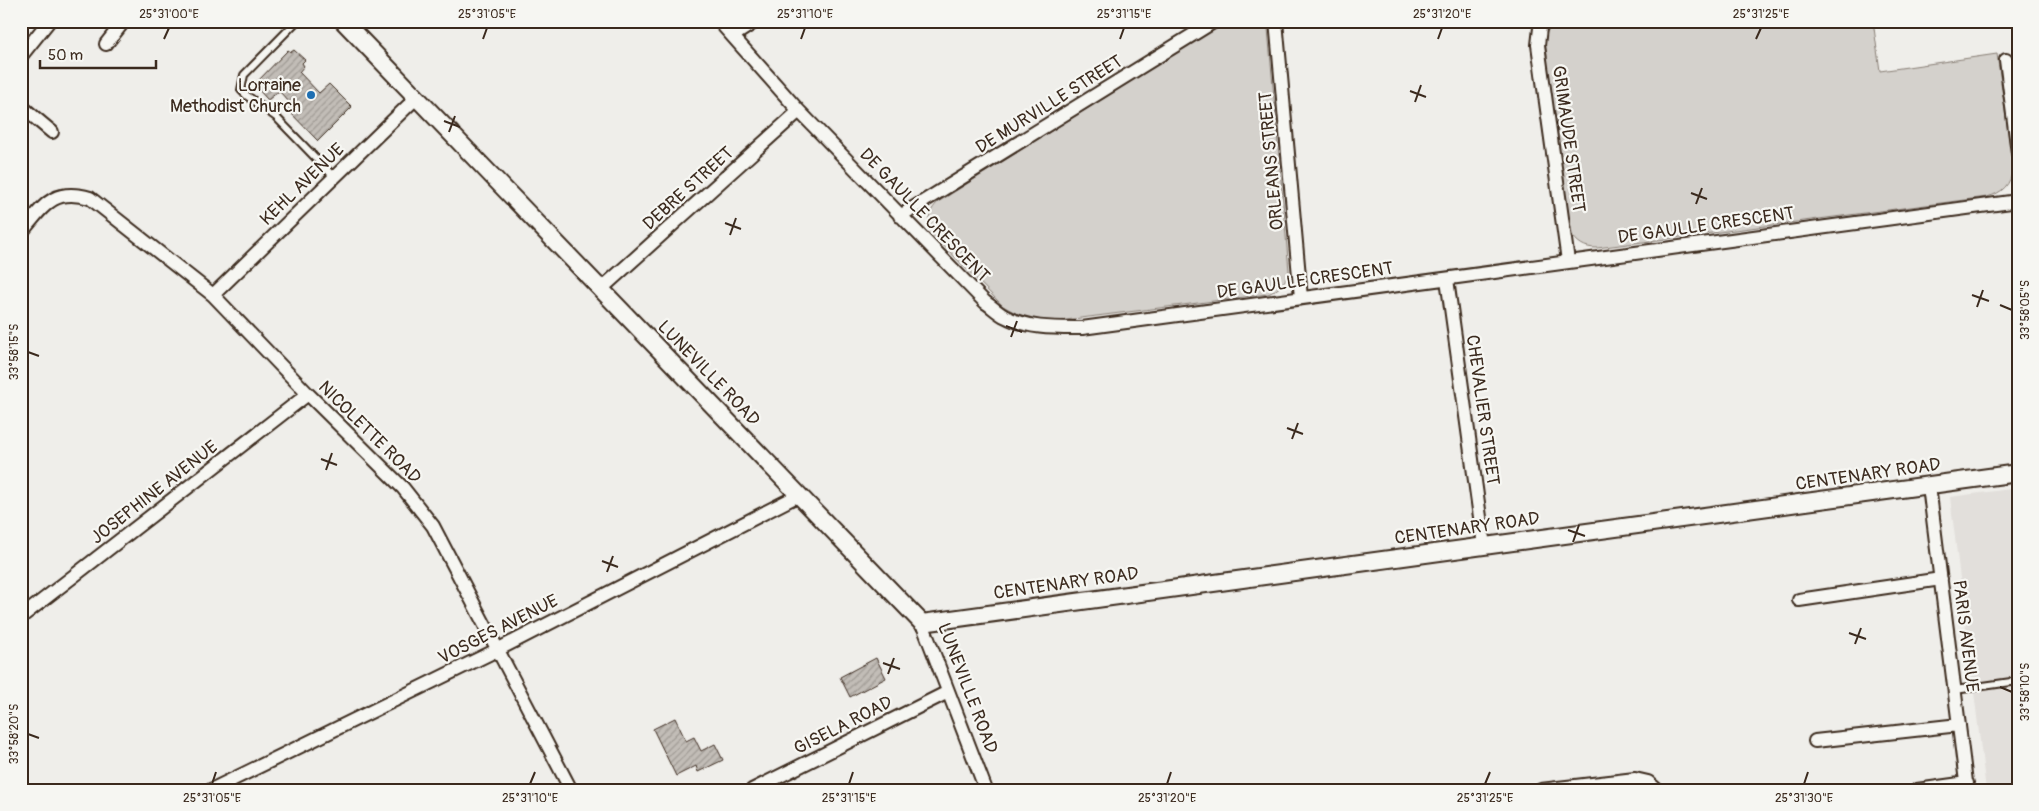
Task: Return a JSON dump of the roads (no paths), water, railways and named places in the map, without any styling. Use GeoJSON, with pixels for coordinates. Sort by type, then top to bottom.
{"type":"FeatureCollection","features":[{"type":"Feature","properties":{"kind":"street"},"geometry":{"type":"LineString","coordinates":[[21,56],[49,21]]}},
{"type":"Feature","properties":{"kind":"street"},"geometry":{"type":"LineString","coordinates":[[106,44],[124,21]]}},
{"type":"Feature","properties":{"kind":"street","name":"LUNEVILLE ROAD"},"geometry":{"type":"LineString","coordinates":[[343,21],[922,623],[986,790]]}},
{"type":"Feature","properties":{"kind":"street","name":"DE GAULLE CRESCENT"},"geometry":{"type":"LineString","coordinates":[[720,21],[799,111],[985,302],[1004,316],[1028,325],[1053,328],[1082,328],[2018,200]]}},
{"type":"Feature","properties":{"kind":"street"},"geometry":{"type":"LineString","coordinates":[[733,36],[756,21]]}},
{"type":"Feature","properties":{"kind":"street","name":"DE MURVILLE STREET"},"geometry":{"type":"LineString","coordinates":[[900,216],[1215,21]]}},
{"type":"Feature","properties":{"kind":"street","name":"ORLEANS STREET"},"geometry":{"type":"LineString","coordinates":[[1276,21],[1301,298]]}},
{"type":"Feature","properties":{"kind":"street","name":"GRIMAUDE STREET"},"geometry":{"type":"LineString","coordinates":[[1544,21],[1540,28],[1538,45],[1568,262]]}},
{"type":"Feature","properties":{"kind":"street"},"geometry":{"type":"LineString","coordinates":[[2006,60],[2018,153]]}},
{"type":"Feature","properties":{"kind":"street","name":"KEHL AVENUE"},"geometry":{"type":"LineString","coordinates":[[213,294],[416,98]]}},
{"type":"Feature","properties":{"kind":"street"},"geometry":{"type":"LineString","coordinates":[[21,106],[52,132]]}},
{"type":"Feature","properties":{"kind":"street","name":"DEBRE STREET"},"geometry":{"type":"LineString","coordinates":[[600,290],[799,111]]}},
{"type":"Feature","properties":{"kind":"street","name":"NICOLETTE ROAD"},"geometry":{"type":"LineString","coordinates":[[21,233],[48,202],[57,196],[77,194],[90,198],[213,294],[308,394],[422,509],[433,526],[496,650],[571,790]]}},
{"type":"Feature","properties":{"kind":"street","name":"CHEVALIER STREET"},"geometry":{"type":"LineString","coordinates":[[1447,279],[1484,546]]}},
{"type":"Feature","properties":{"kind":"street","name":"JOSEPHINE AVENUE"},"geometry":{"type":"LineString","coordinates":[[21,617],[308,394]]}},
{"type":"Feature","properties":{"kind":"street","name":"CENTENARY ROAD"},"geometry":{"type":"LineString","coordinates":[[922,623],[2018,473]]}},
{"type":"Feature","properties":{"kind":"street","name":"PARIS AVENUE"},"geometry":{"type":"LineString","coordinates":[[1929,486],[1967,786]]}},
{"type":"Feature","properties":{"kind":"street","name":"VOSGES AVENUE"},"geometry":{"type":"LineString","coordinates":[[211,790],[496,650],[799,495]]}},
{"type":"Feature","properties":{"kind":"street"},"geometry":{"type":"LineString","coordinates":[[1799,600],[1941,579]]}},
{"type":"Feature","properties":{"kind":"street","name":"GISELA ROAD"},"geometry":{"type":"LineString","coordinates":[[752,790],[948,692]]}},
{"type":"Feature","properties":{"kind":"street"},"geometry":{"type":"LineString","coordinates":[[1815,741],[1959,725]]}},
{"type":"Feature","properties":{"kind":"street"},"geometry":{"type":"LineString","coordinates":[[1541,790],[1628,779],[1648,782],[1657,790]]}},
{"type":"Feature","properties":{"kind":"street"},"geometry":{"type":"LineString","coordinates":[[1917,790],[1967,786]]}},
{"type":"Feature","properties":{"kind":"lane"},"geometry":{"type":"LineString","coordinates":[[297,21],[244,75],[242,90],[276,117],[334,178]]}},
{"type":"Feature","properties":{"kind":"lane"},"geometry":{"type":"LineString","coordinates":[[1955,690],[2018,681]]}},
{"type":"Feature","properties":{"kind":"place","name":"Lorraine Methodist Church"},"geometry":{"type":"Point","coordinates":[311,95]}}]}
